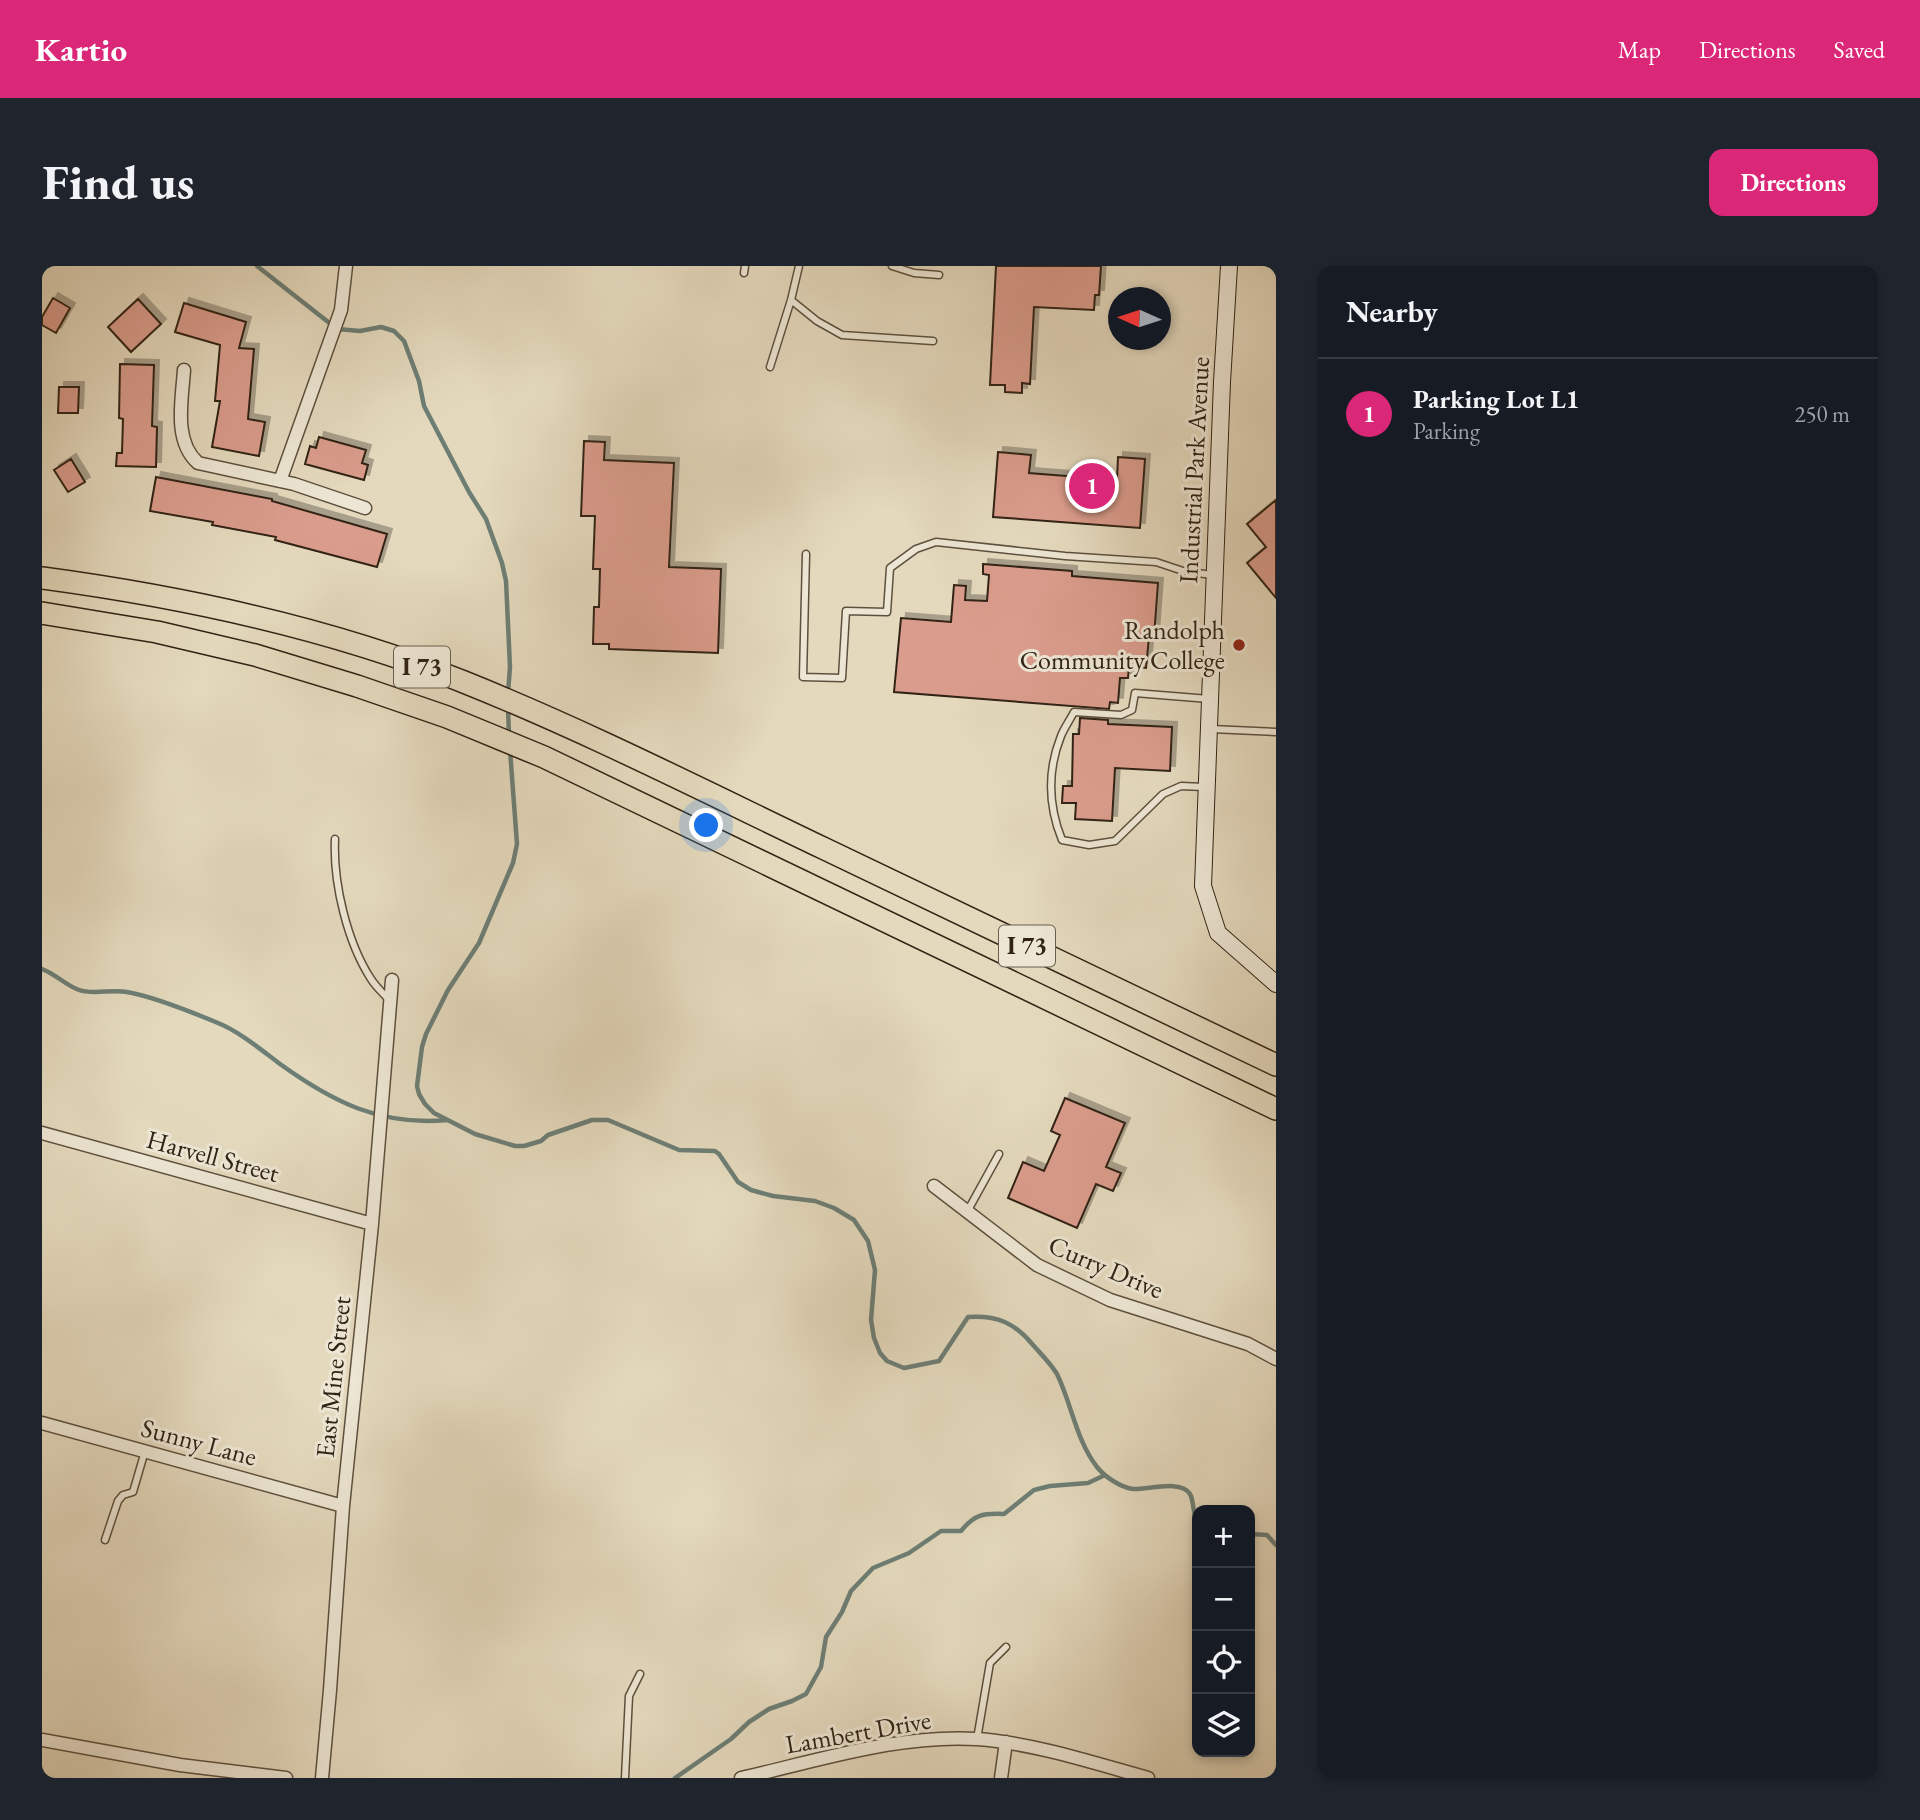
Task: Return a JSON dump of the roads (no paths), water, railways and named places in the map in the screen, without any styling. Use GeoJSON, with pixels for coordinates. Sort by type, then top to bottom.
{"type":"FeatureCollection","features":[{"type":"Feature","properties":{"kind":"highway","name":"I 73"},"geometry":{"type":"LineString","coordinates":[[42,578],[187,603],[266,621],[349,643],[464,682],[624,753],[1276,1065]]}},
{"type":"Feature","properties":{"kind":"highway","name":"I 73"},"geometry":{"type":"LineString","coordinates":[[42,613],[157,632],[255,655],[447,717],[544,757],[1276,1109]]}},
{"type":"Feature","properties":{"kind":"street"},"geometry":{"type":"LineString","coordinates":[[280,481],[341,310],[346,266]]}},
{"type":"Feature","properties":{"kind":"street","name":"Industrial Park Avenue"},"geometry":{"type":"LineString","coordinates":[[1229,266],[1203,886],[1218,933],[1276,984]]}},
{"type":"Feature","properties":{"kind":"street"},"geometry":{"type":"LineString","coordinates":[[184,370],[182,427],[185,447],[198,463],[280,481],[365,508]]}},
{"type":"Feature","properties":{"kind":"street","name":"East Mine Street"},"geometry":{"type":"LineString","coordinates":[[322,1778],[335,1639],[343,1506],[372,1224],[392,980]]}},
{"type":"Feature","properties":{"kind":"street","name":"Harvell Street"},"geometry":{"type":"LineString","coordinates":[[42,1133],[372,1224]]}},
{"type":"Feature","properties":{"kind":"street","name":"Curry Drive"},"geometry":{"type":"LineString","coordinates":[[934,1186],[1037,1265],[1110,1300],[1248,1344],[1276,1359]]}},
{"type":"Feature","properties":{"kind":"street","name":"Sunny Lane"},"geometry":{"type":"LineString","coordinates":[[42,1423],[343,1506]]}},
{"type":"Feature","properties":{"kind":"street","name":"Lambert Drive"},"geometry":{"type":"LineString","coordinates":[[741,1778],[895,1743],[947,1738],[1006,1742],[1148,1778]]}},
{"type":"Feature","properties":{"kind":"street"},"geometry":{"type":"LineString","coordinates":[[42,1740],[180,1765],[286,1778]]}},
{"type":"Feature","properties":{"kind":"street"},"geometry":{"type":"LineString","coordinates":[[1002,1778],[1006,1742]]}},
{"type":"Feature","properties":{"kind":"lane"},"geometry":{"type":"LineString","coordinates":[[770,367],[799,266]]}},
{"type":"Feature","properties":{"kind":"lane"},"geometry":{"type":"LineString","coordinates":[[892,266],[914,273],[939,275]]}},
{"type":"Feature","properties":{"kind":"lane"},"geometry":{"type":"LineString","coordinates":[[791,300],[817,321],[842,335],[933,341]]}},
{"type":"Feature","properties":{"kind":"lane"},"geometry":{"type":"LineString","coordinates":[[806,554],[803,677],[842,678],[846,611],[887,612],[890,568],[916,549],[936,542],[1065,556],[1156,562],[1183,571],[1214,575]]}},
{"type":"Feature","properties":{"kind":"lane"},"geometry":{"type":"LineString","coordinates":[[1206,788],[1181,786],[1163,794],[1115,841],[1089,845],[1062,840],[1051,803],[1051,767],[1061,734],[1074,712],[1121,715],[1132,710],[1135,693],[1209,699]]}},
{"type":"Feature","properties":{"kind":"lane"},"geometry":{"type":"LineString","coordinates":[[1208,729],[1276,732]]}},
{"type":"Feature","properties":{"kind":"lane"},"geometry":{"type":"LineString","coordinates":[[335,839],[336,883],[350,934],[371,980],[390,1001]]}},
{"type":"Feature","properties":{"kind":"lane"},"geometry":{"type":"LineString","coordinates":[[967,1212],[999,1154]]}},
{"type":"Feature","properties":{"kind":"lane"},"geometry":{"type":"LineString","coordinates":[[105,1540],[118,1501],[123,1495],[134,1492],[145,1451]]}},
{"type":"Feature","properties":{"kind":"lane"},"geometry":{"type":"LineString","coordinates":[[977,1739],[990,1663],[1006,1647]]}},
{"type":"Feature","properties":{"kind":"lane"},"geometry":{"type":"LineString","coordinates":[[625,1778],[629,1696],[640,1674]]}},
{"type":"Feature","properties":{"kind":"waterway"},"geometry":{"type":"LineString","coordinates":[[257,266],[337,329],[360,331],[381,327],[394,331],[404,341],[419,381],[424,406],[486,519],[502,563],[506,581],[510,667],[508,693]]}},
{"type":"Feature","properties":{"kind":"waterway"},"geometry":{"type":"LineString","coordinates":[[508,709],[509,735]]}},
{"type":"Feature","properties":{"kind":"waterway"},"geometry":{"type":"LineString","coordinates":[[510,750],[517,844],[513,863],[479,943],[448,990],[426,1034],[417,1086],[425,1104],[434,1113],[475,1134],[515,1146],[541,1141],[548,1135],[592,1120],[608,1120],[679,1150],[715,1151],[738,1182],[751,1190],[773,1196],[815,1201],[834,1208],[854,1220],[868,1241],[875,1270],[871,1320],[874,1338],[880,1353],[887,1361],[904,1368],[939,1361],[968,1317],[988,1317],[1005,1322],[1026,1337],[1057,1374],[1079,1434],[1100,1471],[1128,1488],[1179,1487],[1190,1494],[1192,1505]]}},
{"type":"Feature","properties":{"kind":"waterway"},"geometry":{"type":"LineString","coordinates":[[42,969],[79,990],[137,994],[218,1023],[242,1036],[319,1090],[358,1108],[400,1119],[447,1120]]}},
{"type":"Feature","properties":{"kind":"waterway"},"geometry":{"type":"LineString","coordinates":[[675,1778],[769,1709],[806,1694],[821,1667],[826,1637],[842,1612],[851,1591],[873,1568],[909,1553],[941,1531],[961,1531],[979,1516],[1004,1514],[1034,1490],[1088,1483],[1105,1475]]}},
{"type":"Feature","properties":{"kind":"waterway"},"geometry":{"type":"LineString","coordinates":[[1255,1534],[1267,1535],[1276,1545]]}},
{"type":"Feature","properties":{"kind":"place","name":"Parking Lot L1"},"geometry":{"type":"Point","coordinates":[1092,486]}},
{"type":"Feature","properties":{"kind":"place","name":"Randolph Community College"},"geometry":{"type":"Point","coordinates":[1239,645]}}]}
